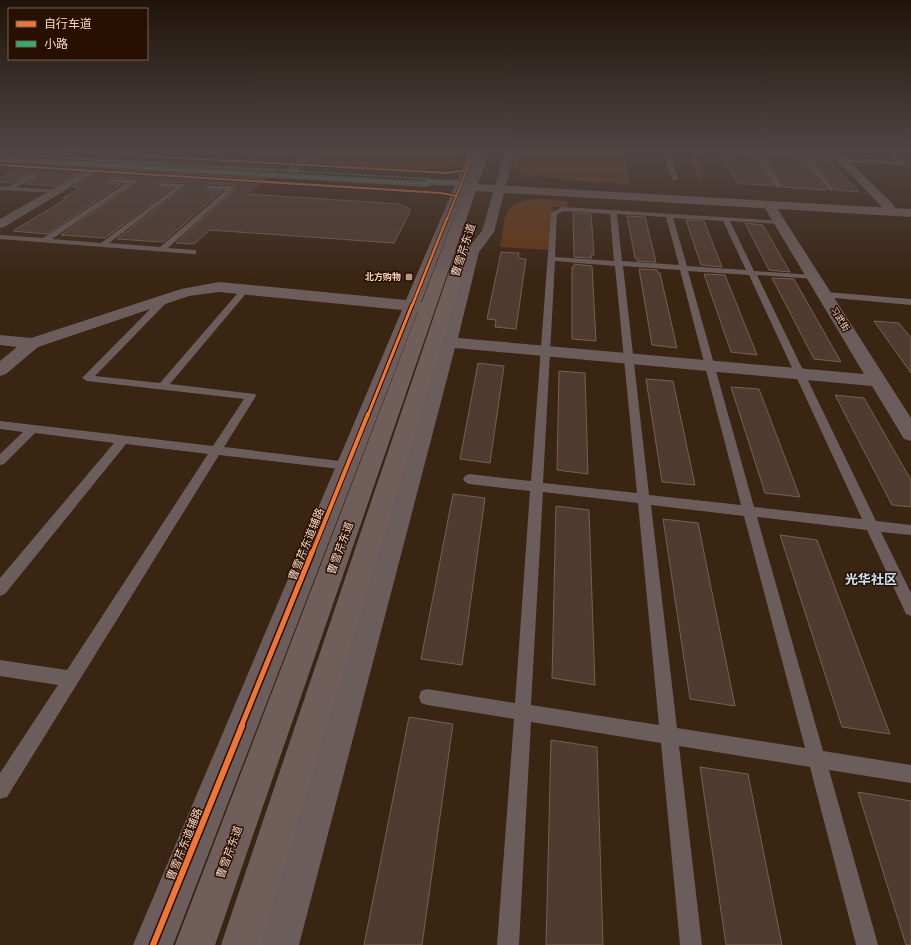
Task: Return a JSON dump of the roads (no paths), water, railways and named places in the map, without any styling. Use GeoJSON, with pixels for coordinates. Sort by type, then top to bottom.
{"type":"FeatureCollection","features":[{"type":"Feature","properties":{"kind":"main road","name":"曹雪芹东道"},"geometry":{"type":"LineString","coordinates":[[241,945],[480,194]]}},
{"type":"Feature","properties":{"kind":"main road"},"geometry":{"type":"LineString","coordinates":[[613,194],[911,213]]}},
{"type":"Feature","properties":{"kind":"main road"},"geometry":{"type":"LineString","coordinates":[[651,194],[911,208]]}},
{"type":"Feature","properties":{"kind":"main road","name":"曹雪芹东道"},"geometry":{"type":"LineString","coordinates":[[195,945],[420,307]]}},
{"type":"Feature","properties":{"kind":"street"},"geometry":{"type":"LineString","coordinates":[[0,224],[51,194]]}},
{"type":"Feature","properties":{"kind":"street","name":"曹雪芹东道辅路"},"geometry":{"type":"LineString","coordinates":[[153,945],[348,466],[420,307],[478,194]]}},
{"type":"Feature","properties":{"kind":"street","name":"曹雪芹东道辅路"},"geometry":{"type":"LineString","coordinates":[[279,945],[448,342],[472,251],[488,232],[484,194]]}},
{"type":"Feature","properties":{"kind":"street"},"geometry":{"type":"LineString","coordinates":[[876,194],[889,207]]}},
{"type":"Feature","properties":{"kind":"street","name":"习武街"},"geometry":{"type":"LineString","coordinates":[[769,205],[879,381],[903,408],[911,434]]}},
{"type":"Feature","properties":{"kind":"street"},"geometry":{"type":"LineString","coordinates":[[0,370],[32,343],[186,292],[219,287],[420,307]]}},
{"type":"Feature","properties":{"kind":"street"},"geometry":{"type":"LineString","coordinates":[[0,340],[32,343]]}},
{"type":"Feature","properties":{"kind":"street"},"geometry":{"type":"LineString","coordinates":[[448,342],[879,381]]}},
{"type":"Feature","properties":{"kind":"lane"},"geometry":{"type":"LineString","coordinates":[[44,241],[114,194]]}},
{"type":"Feature","properties":{"kind":"lane"},"geometry":{"type":"LineString","coordinates":[[102,245],[170,194]]}},
{"type":"Feature","properties":{"kind":"lane"},"geometry":{"type":"LineString","coordinates":[[161,250],[225,194]]}},
{"type":"Feature","properties":{"kind":"lane"},"geometry":{"type":"LineString","coordinates":[[508,945],[554,213],[562,210],[613,212],[780,222]]}},
{"type":"Feature","properties":{"kind":"lane"},"geometry":{"type":"LineString","coordinates":[[613,212],[690,945]]}},
{"type":"Feature","properties":{"kind":"lane"},"geometry":{"type":"LineString","coordinates":[[669,215],[867,945]]}},
{"type":"Feature","properties":{"kind":"lane"},"geometry":{"type":"LineString","coordinates":[[726,219],[911,609]]}},
{"type":"Feature","properties":{"kind":"lane"},"geometry":{"type":"LineString","coordinates":[[0,237],[192,252]]}},
{"type":"Feature","properties":{"kind":"lane"},"geometry":{"type":"LineString","coordinates":[[552,259],[814,277]]}},
{"type":"Feature","properties":{"kind":"lane"},"geometry":{"type":"LineString","coordinates":[[163,386],[245,290]]}},
{"type":"Feature","properties":{"kind":"lane"},"geometry":{"type":"LineString","coordinates":[[826,295],[911,302]]}},
{"type":"Feature","properties":{"kind":"lane"},"geometry":{"type":"LineString","coordinates":[[0,790],[251,396],[87,378],[166,298]]}},
{"type":"Feature","properties":{"kind":"lane"},"geometry":{"type":"LineString","coordinates":[[0,425],[348,466]]}},
{"type":"Feature","properties":{"kind":"lane"},"geometry":{"type":"LineString","coordinates":[[0,460],[32,429]]}},
{"type":"Feature","properties":{"kind":"lane"},"geometry":{"type":"LineString","coordinates":[[0,589],[123,440]]}},
{"type":"Feature","properties":{"kind":"lane"},"geometry":{"type":"LineString","coordinates":[[469,479],[911,530]]}},
{"type":"Feature","properties":{"kind":"lane"},"geometry":{"type":"LineString","coordinates":[[0,668],[71,679]]}},
{"type":"Feature","properties":{"kind":"lane"},"geometry":{"type":"LineString","coordinates":[[427,697],[911,774]]}},
{"type":"Feature","properties":{"kind":"place","name":"北方购物"},"geometry":{"type":"Point","coordinates":[409,277]}},
{"type":"Feature","properties":{"kind":"district","name":"光华社区"},"geometry":{"type":"Point","coordinates":[871,579]}}]}
